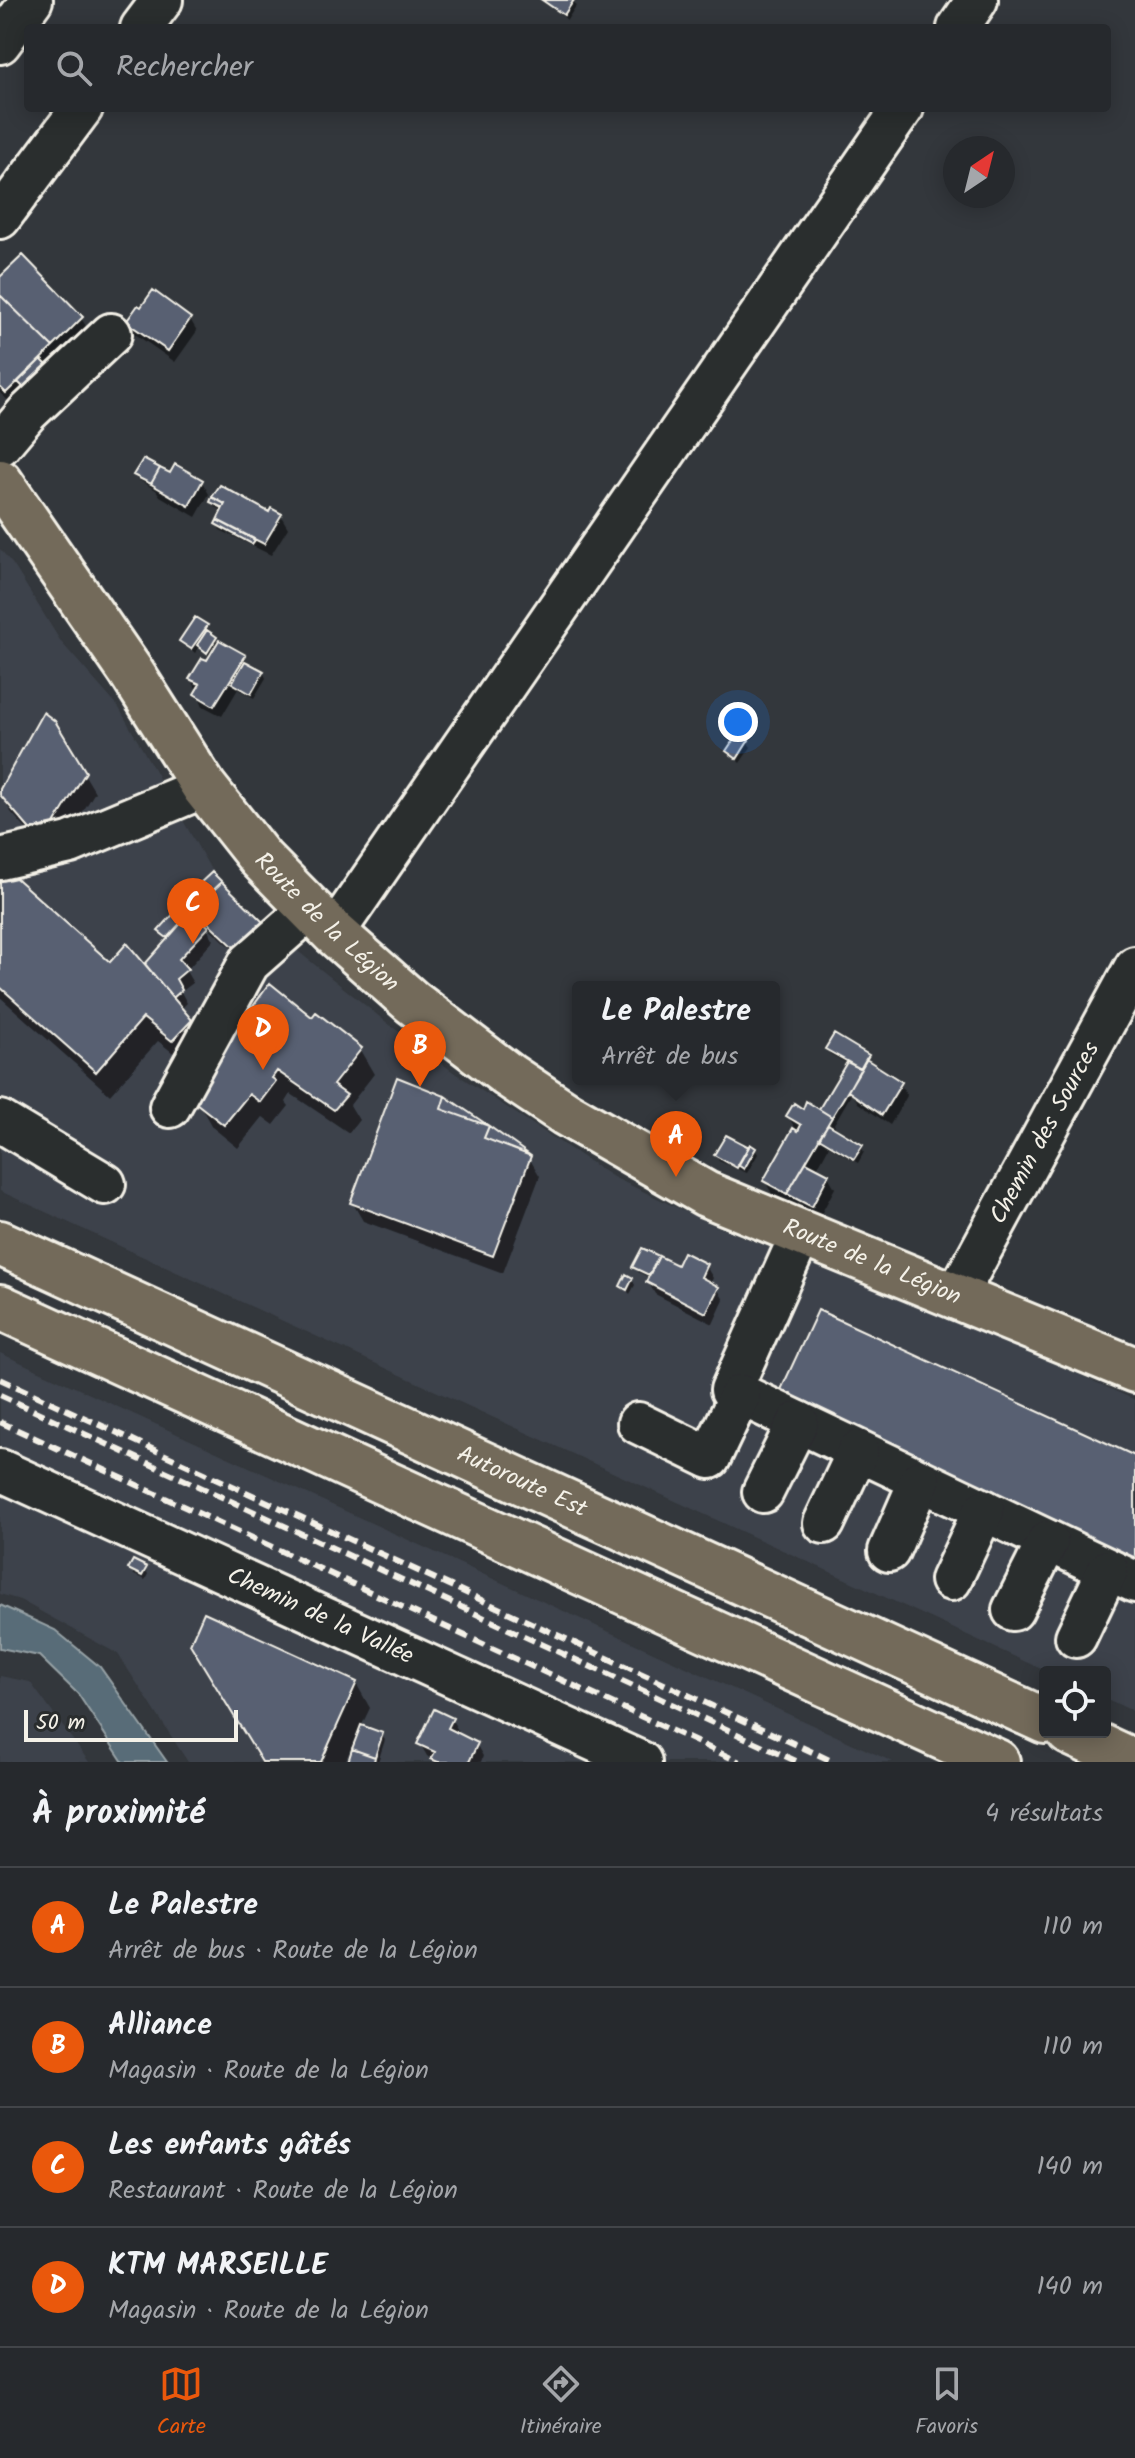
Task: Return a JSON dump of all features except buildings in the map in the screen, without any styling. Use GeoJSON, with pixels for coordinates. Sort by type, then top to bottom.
{"type":"FeatureCollection","features":[{"type":"Feature","properties":{"kind":"main road","name":"Route de la Légion"},"geometry":{"type":"LineString","coordinates":[[0,482],[131,672],[204,787],[261,859],[322,921],[412,1002],[508,1075],[565,1113],[706,1194],[1135,1370]]}},
{"type":"Feature","properties":{"kind":"main road","name":"Autoroute Est"},"geometry":{"type":"LineString","coordinates":[[0,1243],[1039,1718]]}},
{"type":"Feature","properties":{"kind":"main road"},"geometry":{"type":"LineString","coordinates":[[0,1307],[997,1762]]}},
{"type":"Feature","properties":{"kind":"main road"},"geometry":{"type":"LineString","coordinates":[[1082,1738],[1134,1762]]}},
{"type":"Feature","properties":{"kind":"street"},"geometry":{"type":"LineString","coordinates":[[0,43],[32,0]]}},
{"type":"Feature","properties":{"kind":"street"},"geometry":{"type":"LineString","coordinates":[[144,24],[162,0]]}},
{"type":"Feature","properties":{"kind":"street"},"geometry":{"type":"LineString","coordinates":[[961,24],[977,0]]}},
{"type":"Feature","properties":{"kind":"street"},"geometry":{"type":"LineString","coordinates":[[0,218],[79,112]]}},
{"type":"Feature","properties":{"kind":"street"},"geometry":{"type":"LineString","coordinates":[[170,1107],[249,963],[322,921],[900,112]]}},
{"type":"Feature","properties":{"kind":"street"},"geometry":{"type":"LineString","coordinates":[[0,445],[27,413],[111,334]]}},
{"type":"Feature","properties":{"kind":"street"},"geometry":{"type":"LineString","coordinates":[[0,859],[70,843],[204,787]]}},
{"type":"Feature","properties":{"kind":"street","name":"Chemin des Sources"},"geometry":{"type":"LineString","coordinates":[[955,1298],[1135,967]]}},
{"type":"Feature","properties":{"kind":"street"},"geometry":{"type":"LineString","coordinates":[[0,1121],[105,1184]]}},
{"type":"Feature","properties":{"kind":"street"},"geometry":{"type":"LineString","coordinates":[[801,1234],[731,1390],[1121,1576],[1076,1637]]}},
{"type":"Feature","properties":{"kind":"street"},"geometry":{"type":"LineString","coordinates":[[638,1423],[710,1458],[740,1395]]}},
{"type":"Feature","properties":{"kind":"street"},"geometry":{"type":"LineString","coordinates":[[763,1492],[798,1422]]}},
{"type":"Feature","properties":{"kind":"street"},"geometry":{"type":"LineString","coordinates":[[824,1523],[858,1451]]}},
{"type":"Feature","properties":{"kind":"street","name":"Chemin de la Vallée"},"geometry":{"type":"LineString","coordinates":[[0,1470],[641,1762]]}},
{"type":"Feature","properties":{"kind":"street"},"geometry":{"type":"LineString","coordinates":[[889,1551],[920,1480]]}},
{"type":"Feature","properties":{"kind":"street"},"geometry":{"type":"LineString","coordinates":[[951,1580],[984,1510]]}},
{"type":"Feature","properties":{"kind":"street"},"geometry":{"type":"LineString","coordinates":[[1013,1610],[1048,1541]]}},
{"type":"Feature","properties":{"kind":"shaded area"},"geometry":{"type":"Polygon","coordinates":[[[0,549],[61,642],[119,708],[210,868],[274,932],[391,1026],[456,1074],[613,1177],[711,1224],[1015,1346],[1135,1400],[1135,1712],[1111,1701],[1111,1666],[1039,1668],[0,1191],[0,549]]]}},
{"type":"Feature","properties":{"kind":"shaded area"},"geometry":{"type":"Polygon","coordinates":[[[0,1353],[893,1762],[188,1762],[118,1654],[20,1600],[0,1594],[0,1353]]]}},
{"type":"Feature","properties":{"kind":"shaded area"},"geometry":{"type":"Polygon","coordinates":[[[0,1676],[30,1682],[89,1762],[0,1762],[0,1676]]]}},
{"type":"Feature","properties":{"kind":"water"},"geometry":{"type":"Polygon","coordinates":[[[0,1605],[55,1630],[100,1667],[167,1762],[123,1762],[78,1694],[39,1656],[0,1648],[0,1605]]]}},
{"type":"Feature","properties":{"kind":"railway"},"geometry":{"type":"LineString","coordinates":[[0,1379],[834,1762]]}},
{"type":"Feature","properties":{"kind":"railway"},"geometry":{"type":"LineString","coordinates":[[0,1395],[798,1762]]}},
{"type":"Feature","properties":{"kind":"railway"},"geometry":{"type":"LineString","coordinates":[[0,1422],[740,1762]]}},
{"type":"Feature","properties":{"kind":"place","name":"Les enfants gâtés"},"geometry":{"type":"Point","coordinates":[193,944]}},
{"type":"Feature","properties":{"kind":"place","name":"KTM MARSEILLE"},"geometry":{"type":"Point","coordinates":[263,1070]}},
{"type":"Feature","properties":{"kind":"place","name":"Alliance"},"geometry":{"type":"Point","coordinates":[420,1087]}},
{"type":"Feature","properties":{"kind":"place","name":"Le Palestre"},"geometry":{"type":"Point","coordinates":[676,1177]}}]}
